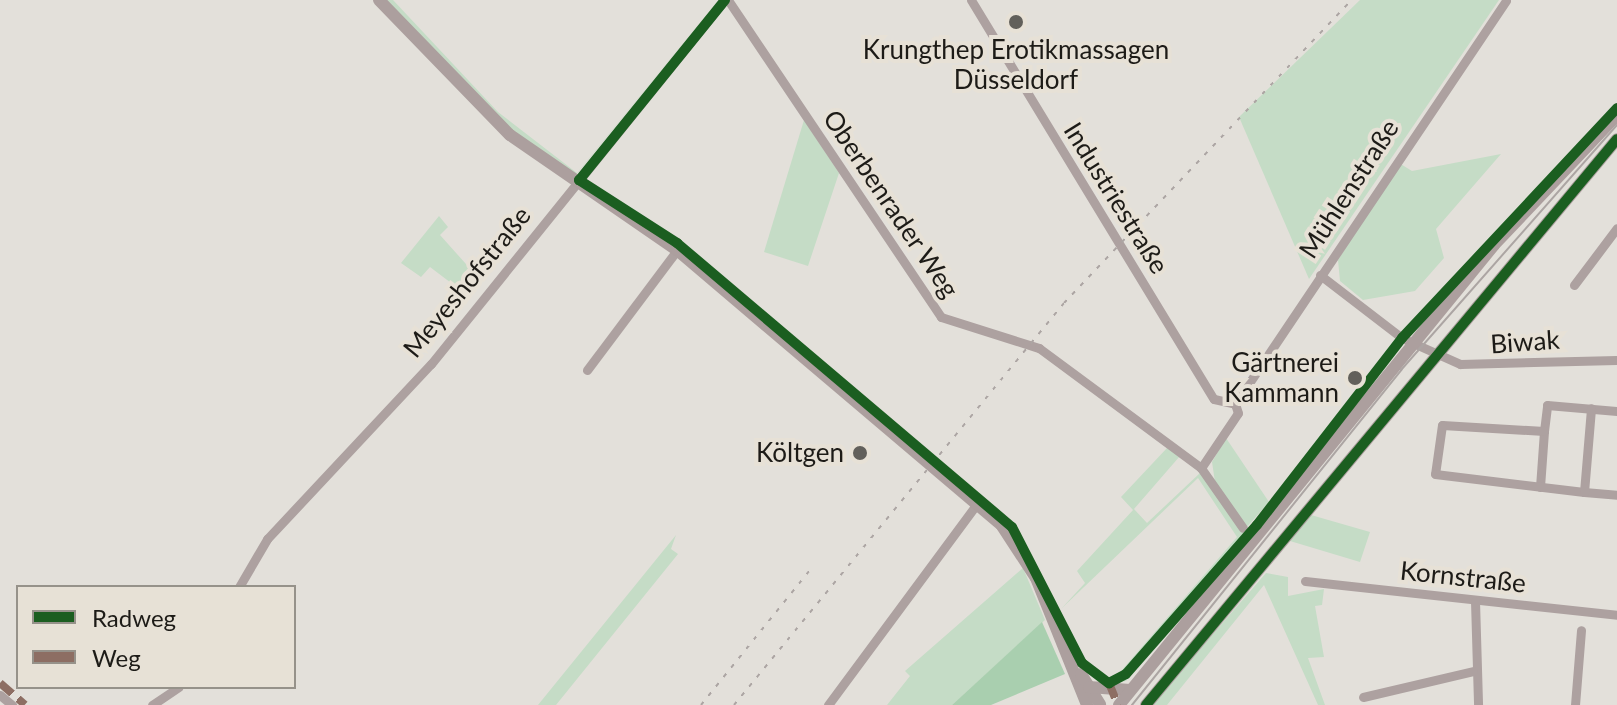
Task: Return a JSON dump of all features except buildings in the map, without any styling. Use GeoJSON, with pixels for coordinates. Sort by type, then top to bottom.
{"type":"FeatureCollection","features":[{"type":"Feature","properties":{"kind":"main road"},"geometry":{"type":"LineString","coordinates":[[379,0],[488,116],[575,185],[677,250],[977,504],[1022,551],[1087,705]]}},
{"type":"Feature","properties":{"kind":"main road"},"geometry":{"type":"LineString","coordinates":[[1119,705],[1522,213],[1617,115]]}},
{"type":"Feature","properties":{"kind":"main road"},"geometry":{"type":"LineString","coordinates":[[1146,705],[1433,354],[1617,139]]}},
{"type":"Feature","properties":{"kind":"main road"},"geometry":{"type":"LineString","coordinates":[[1063,644],[1100,705]]}},
{"type":"Feature","properties":{"kind":"main road"},"geometry":{"type":"LineString","coordinates":[[1089,687],[1130,690]]}},
{"type":"Feature","properties":{"kind":"street","name":"Meyeshofstraße"},"geometry":{"type":"LineString","coordinates":[[240,585],[267,539],[431,364],[727,0]]}},
{"type":"Feature","properties":{"kind":"street","name":"Oberbenrader Weg"},"geometry":{"type":"LineString","coordinates":[[727,0],[941,317],[1030,343],[1201,468],[1243,528]]}},
{"type":"Feature","properties":{"kind":"street","name":"Industriestraße"},"geometry":{"type":"LineString","coordinates":[[971,0],[1214,399],[1235,404]]}},
{"type":"Feature","properties":{"kind":"street","name":"Mühlenstraße"},"geometry":{"type":"LineString","coordinates":[[1201,468],[1238,413],[1235,404],[1506,0]]}},
{"type":"Feature","properties":{"kind":"street"},"geometry":{"type":"LineString","coordinates":[[1574,285],[1617,228]]}},
{"type":"Feature","properties":{"kind":"street"},"geometry":{"type":"LineString","coordinates":[[587,370],[677,250]]}},
{"type":"Feature","properties":{"kind":"street","name":"Biwak"},"geometry":{"type":"LineString","coordinates":[[1320,275],[1413,343],[1433,354],[1482,367],[1617,360]]}},
{"type":"Feature","properties":{"kind":"street"},"geometry":{"type":"LineString","coordinates":[[1540,487],[1547,405],[1617,411]]}},
{"type":"Feature","properties":{"kind":"street"},"geometry":{"type":"LineString","coordinates":[[1584,492],[1591,408]]}},
{"type":"Feature","properties":{"kind":"street"},"geometry":{"type":"LineString","coordinates":[[1544,431],[1442,425],[1435,474],[1617,495]]}},
{"type":"Feature","properties":{"kind":"street"},"geometry":{"type":"LineString","coordinates":[[828,705],[977,504]]}},
{"type":"Feature","properties":{"kind":"street","name":"Kornstraße"},"geometry":{"type":"LineString","coordinates":[[1305,581],[1617,615]]}},
{"type":"Feature","properties":{"kind":"street"},"geometry":{"type":"LineString","coordinates":[[1475,601],[1473,671],[1478,705]]}},
{"type":"Feature","properties":{"kind":"street"},"geometry":{"type":"LineString","coordinates":[[1575,705],[1581,630]]}},
{"type":"Feature","properties":{"kind":"street"},"geometry":{"type":"LineString","coordinates":[[1363,697],[1473,671]]}},
{"type":"Feature","properties":{"kind":"street"},"geometry":{"type":"LineString","coordinates":[[152,705],[176,689]]}},
{"type":"Feature","properties":{"kind":"street"},"geometry":{"type":"LineString","coordinates":[[0,695],[12,705]]}},
{"type":"Feature","properties":{"kind":"green space"},"geometry":{"type":"Polygon","coordinates":[[[384,0],[393,0],[498,112],[577,173],[718,0],[575,176],[522,140],[384,0]]]}},
{"type":"Feature","properties":{"kind":"green space"},"geometry":{"type":"Polygon","coordinates":[[[1360,0],[1499,0],[1309,279],[1239,117],[1360,0]]]}},
{"type":"Feature","properties":{"kind":"green space"},"geometry":{"type":"Polygon","coordinates":[[[804,120],[839,173],[808,266],[764,252],[804,120]]]}},
{"type":"Feature","properties":{"kind":"green space"},"geometry":{"type":"Polygon","coordinates":[[[1501,154],[1436,229],[1444,258],[1415,291],[1363,300],[1340,281],[1338,260],[1399,163],[1412,171],[1501,154]]]}},
{"type":"Feature","properties":{"kind":"green space"},"geometry":{"type":"Polygon","coordinates":[[[439,216],[448,227],[440,235],[474,273],[459,289],[430,267],[421,277],[401,263],[439,216]]]}},
{"type":"Feature","properties":{"kind":"green space"},"geometry":{"type":"Polygon","coordinates":[[[1226,438],[1269,502],[1246,528],[1250,536],[1126,681],[1098,685],[1121,671],[1237,537],[1198,478],[1061,609],[1085,583],[1077,571],[1133,510],[1121,497],[1167,448],[1180,456],[1134,509],[1147,523],[1200,473],[1215,482],[1212,462],[1226,438]]]}},
{"type":"Feature","properties":{"kind":"green space"},"geometry":{"type":"Polygon","coordinates":[[[1311,515],[1370,532],[1360,562],[1290,541],[1311,515]]]}},
{"type":"Feature","properties":{"kind":"green space"},"geometry":{"type":"Polygon","coordinates":[[[676,535],[671,549],[678,554],[556,705],[538,705],[676,535]]]}},
{"type":"Feature","properties":{"kind":"green space"},"geometry":{"type":"Polygon","coordinates":[[[1023,568],[1045,620],[952,705],[887,705],[910,676],[905,671],[1023,568]]]}},
{"type":"Feature","properties":{"kind":"green space"},"geometry":{"type":"Polygon","coordinates":[[[1266,573],[1288,577],[1288,596],[1324,589],[1322,605],[1315,606],[1324,657],[1308,658],[1325,705],[1318,705],[1264,585],[1167,705],[1151,705],[1266,573]]]}},
{"type":"Feature","properties":{"kind":"green space"},"geometry":{"type":"Polygon","coordinates":[[[1042,622],[1065,674],[991,705],[952,705],[1042,622]]]}},
{"type":"Feature","properties":{"kind":"tram line"},"geometry":{"type":"LineString","coordinates":[[1132,705],[1401,370],[1617,125]]}},
{"type":"Feature","properties":{"kind":"railway"},"geometry":{"type":"LineString","coordinates":[[734,705],[1064,303],[1352,0]]}},
{"type":"Feature","properties":{"kind":"railway"},"geometry":{"type":"LineString","coordinates":[[701,705],[810,570]]}},
{"type":"Feature","properties":{"kind":"marked path"},"geometry":{"type":"LineString","coordinates":[[0,683],[25,705]]}},
{"type":"Feature","properties":{"kind":"marked path"},"geometry":{"type":"LineString","coordinates":[[1109,683],[1118,705]]}},
{"type":"Feature","properties":{"kind":"cycle path"},"geometry":{"type":"LineString","coordinates":[[725,0],[579,180],[677,243],[1012,527],[1082,663],[1109,683],[1126,674],[1257,525],[1402,338],[1617,108]]}},
{"type":"Feature","properties":{"kind":"cycle path"},"geometry":{"type":"LineString","coordinates":[[1146,705],[1617,139]]}},
{"type":"Feature","properties":{"kind":"place","name":"Krungthep Erotikmassagen Düsseldorf"},"geometry":{"type":"Point","coordinates":[1016,22]}},
{"type":"Feature","properties":{"kind":"place","name":"Gärtnerei Kammann"},"geometry":{"type":"Point","coordinates":[1355,378]}},
{"type":"Feature","properties":{"kind":"place","name":"Költgen"},"geometry":{"type":"Point","coordinates":[860,453]}}]}
